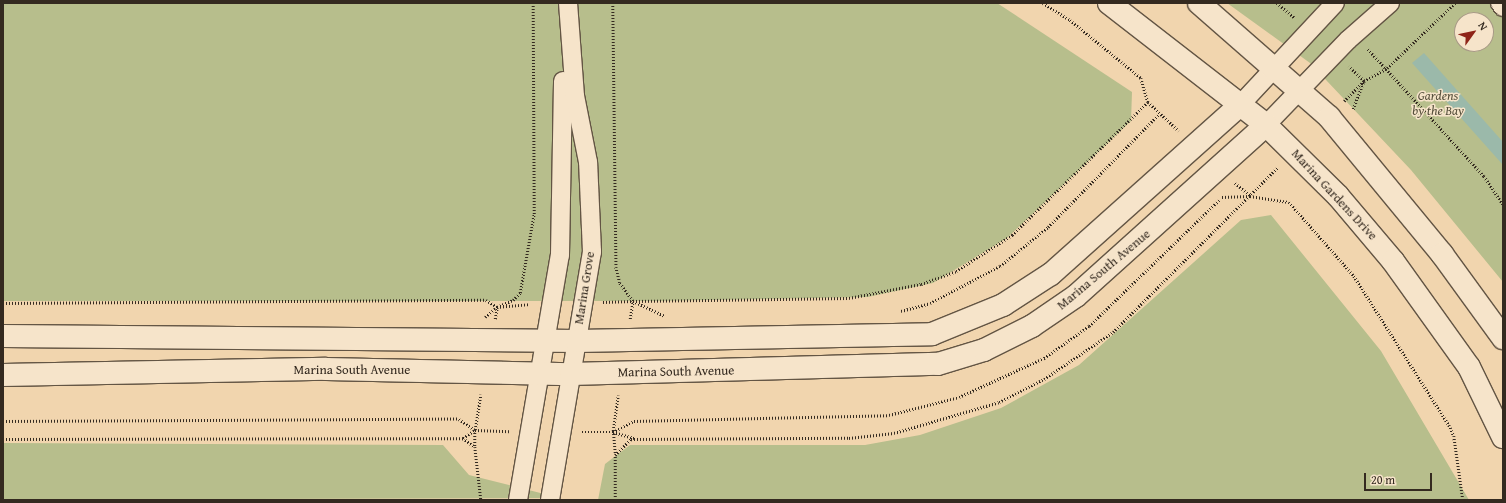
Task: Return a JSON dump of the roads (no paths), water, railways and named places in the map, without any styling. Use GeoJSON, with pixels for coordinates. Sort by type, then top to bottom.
{"type":"FeatureCollection","features":[{"type":"Feature","properties":{"kind":"street"},"geometry":{"type":"LineString","coordinates":[[518,500],[542,372],[560,255],[564,124],[560,3]]}},
{"type":"Feature","properties":{"kind":"street","name":"Marina Grove"},"geometry":{"type":"LineString","coordinates":[[550,500],[592,252],[588,162],[575,96],[568,3]]}},
{"type":"Feature","properties":{"kind":"street","name":"Marina Gardens Drive"},"geometry":{"type":"LineString","coordinates":[[1109,3],[1266,125],[1338,196],[1393,260],[1469,366],[1503,437]]}},
{"type":"Feature","properties":{"kind":"street"},"geometry":{"type":"LineString","coordinates":[[1199,3],[1276,67],[1329,116],[1408,211],[1503,338]]}},
{"type":"Feature","properties":{"kind":"street"},"geometry":{"type":"LineString","coordinates":[[3,336],[577,340],[932,334],[1003,305],[1051,274],[1240,105],[1336,3]]}},
{"type":"Feature","properties":{"kind":"street"},"geometry":{"type":"LineString","coordinates":[[1266,125],[1302,91],[1354,35],[1390,3]]}},
{"type":"Feature","properties":{"kind":"street"},"geometry":{"type":"LineString","coordinates":[[1500,3],[1503,7]]}},
{"type":"Feature","properties":{"kind":"street","name":"Marina South Avenue"},"geometry":{"type":"LineString","coordinates":[[3,374],[326,369],[542,372],[571,374],[938,364],[984,350],[1032,326],[1076,296],[1266,125]]}},
{"type":"Feature","properties":{"kind":"park label","name":"Gardens by the Bay"},"geometry":{"type":"Point","coordinates":[1438,104]}}]}
